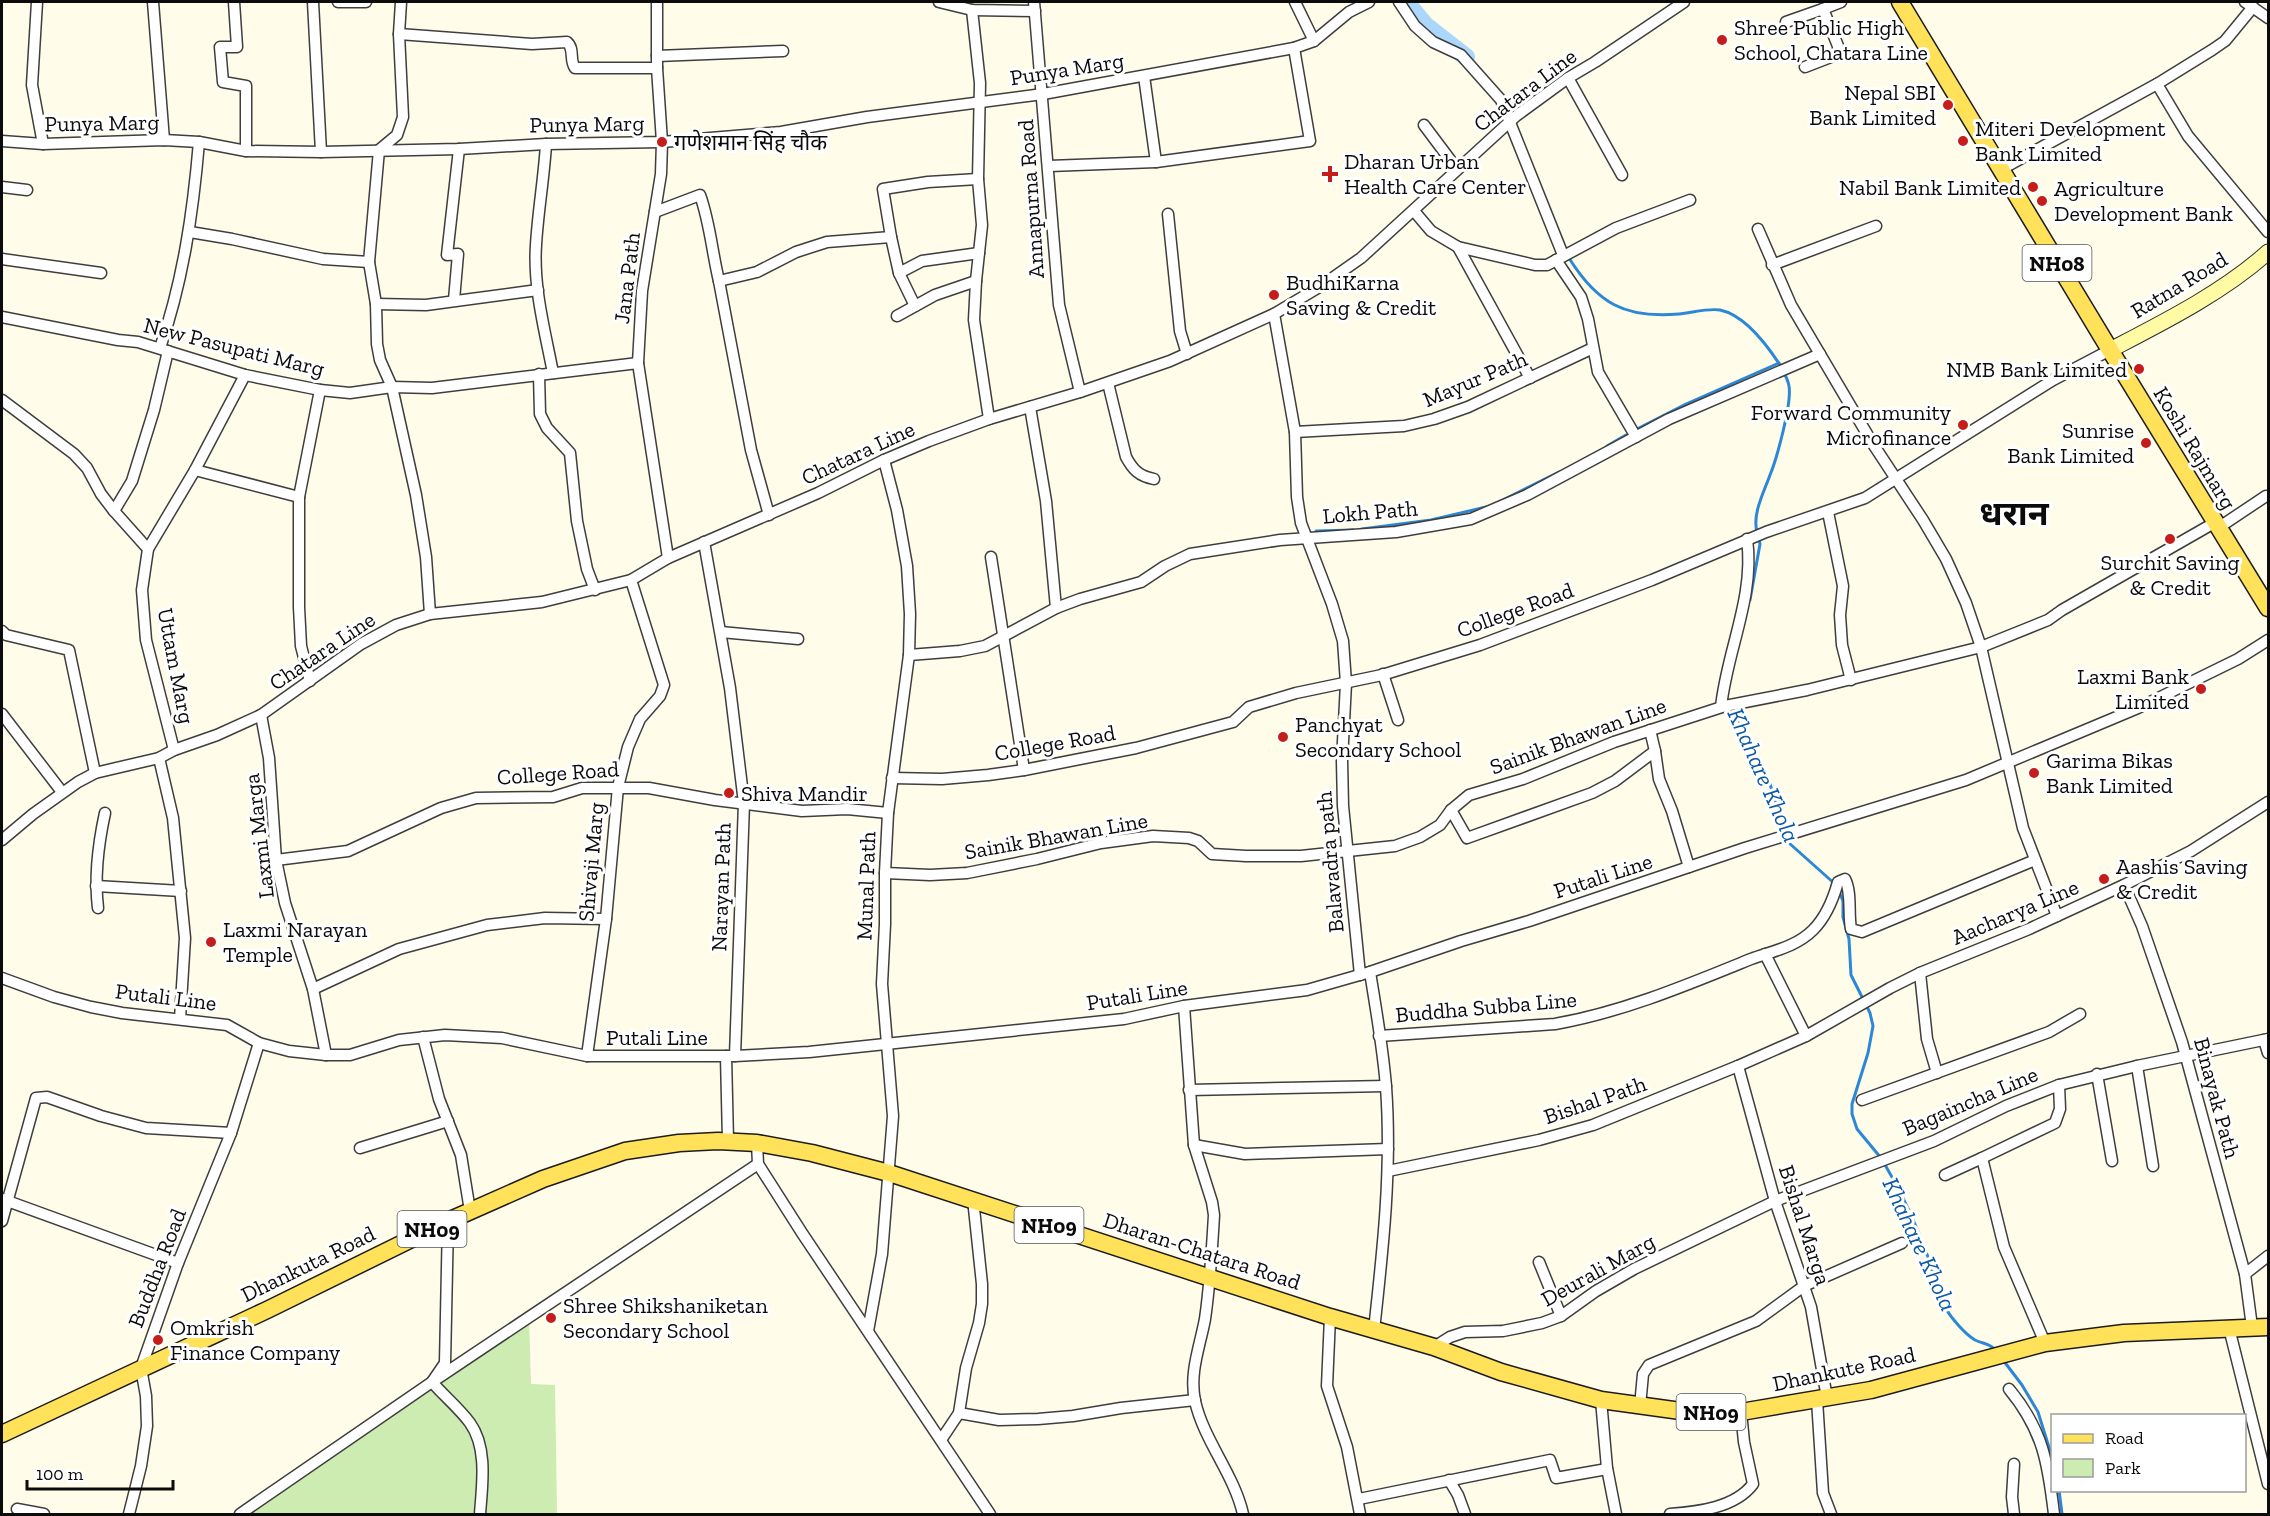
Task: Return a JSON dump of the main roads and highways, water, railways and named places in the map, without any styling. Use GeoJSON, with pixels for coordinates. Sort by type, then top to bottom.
{"type":"FeatureCollection","features":[{"type":"Feature","properties":{"kind":"main road","name":"Koshi Rajmarg"},"geometry":{"type":"LineString","coordinates":[[1900,2],[2216,526],[2268,606]]}},
{"type":"Feature","properties":{"kind":"main road","name":"Dhankuta Road"},"geometry":{"type":"LineString","coordinates":[[2,1434],[267,1310],[470,1211],[570,1168],[625,1151],[679,1143],[728,1141],[757,1143],[812,1153],[889,1173]]}},
{"type":"Feature","properties":{"kind":"main road","name":"Dharan-Chatara Road"},"geometry":{"type":"LineString","coordinates":[[889,1173],[1330,1317],[1434,1347]]}},
{"type":"Feature","properties":{"kind":"main road","name":"Dhankute Road"},"geometry":{"type":"LineString","coordinates":[[1434,1347],[1501,1372],[1601,1400],[1688,1412],[1742,1412],[1871,1390],[2045,1343],[2124,1333],[2260,1327]]}},
{"type":"Feature","properties":{"kind":"waterway","name":"Khahare Khola"},"geometry":{"type":"LineString","coordinates":[[1406,2],[1425,25],[1466,57]]}},
{"type":"Feature","properties":{"kind":"waterway","name":"Khahare Khola"},"geometry":{"type":"LineString","coordinates":[[1569,258],[1590,286],[1614,305],[1643,314],[1660,315],[1720,310],[1746,324],[1775,357],[1788,383],[1788,405],[1773,467],[1757,511],[1757,532]]}},
{"type":"Feature","properties":{"kind":"waterway"},"geometry":{"type":"LineString","coordinates":[[1637,429],[1686,404],[1779,363]]}},
{"type":"Feature","properties":{"kind":"waterway"},"geometry":{"type":"LineString","coordinates":[[1607,446],[1626,435]]}},
{"type":"Feature","properties":{"kind":"waterway"},"geometry":{"type":"LineString","coordinates":[[1503,500],[1559,472]]}},
{"type":"Feature","properties":{"kind":"waterway"},"geometry":{"type":"LineString","coordinates":[[1362,529],[1431,520],[1486,507]]}},
{"type":"Feature","properties":{"kind":"waterway"},"geometry":{"type":"LineString","coordinates":[[1316,531],[1353,530]]}},
{"type":"Feature","properties":{"kind":"waterway","name":"Khahare Khola"},"geometry":{"type":"LineString","coordinates":[[1750,600],[1759,539]]}},
{"type":"Feature","properties":{"kind":"waterway","name":"Khahare Khola"},"geometry":{"type":"LineString","coordinates":[[1730,708],[1767,775],[1789,843],[1835,884]]}},
{"type":"Feature","properties":{"kind":"waterway","name":"Khahare Khola"},"geometry":{"type":"LineString","coordinates":[[1838,889],[1843,901],[1843,917],[1849,939],[1851,975],[1870,1013],[1873,1026],[1868,1053],[1852,1104],[1852,1114],[1857,1129],[1881,1158]]}},
{"type":"Feature","properties":{"kind":"waterway","name":"Khahare Khola"},"geometry":{"type":"LineString","coordinates":[[1884,1163],[1914,1221],[1946,1309],[1967,1334],[1995,1350]]}},
{"type":"Feature","properties":{"kind":"waterway","name":"Khahare Khola"},"geometry":{"type":"LineString","coordinates":[[2003,1360],[2022,1385],[2038,1412],[2051,1454]]}},
{"type":"Feature","properties":{"kind":"waterway","name":"Khahare Khola"},"geometry":{"type":"LineString","coordinates":[[2059,1492],[2062,1514]]}},
{"type":"Feature","properties":{"kind":"place","name":"Shree Public High School, Chatara Line"},"geometry":{"type":"Point","coordinates":[1722,40]}},
{"type":"Feature","properties":{"kind":"place","name":"Nepal SBI Bank Limited"},"geometry":{"type":"Point","coordinates":[1948,105]}},
{"type":"Feature","properties":{"kind":"place","name":"Miteri Development Bank Limited"},"geometry":{"type":"Point","coordinates":[1963,141]}},
{"type":"Feature","properties":{"kind":"place","name":"गणेशमान सिंह चौक"},"geometry":{"type":"Point","coordinates":[662,142]}},
{"type":"Feature","properties":{"kind":"place","name":"Dharan Urban Health Care Center"},"geometry":{"type":"Point","coordinates":[1330,174]}},
{"type":"Feature","properties":{"kind":"place","name":"Nabil Bank Limited"},"geometry":{"type":"Point","coordinates":[2033,187]}},
{"type":"Feature","properties":{"kind":"place","name":"Agriculture Development Bank"},"geometry":{"type":"Point","coordinates":[2042,201]}},
{"type":"Feature","properties":{"kind":"place","name":"BudhiKarna Saving & Credit"},"geometry":{"type":"Point","coordinates":[1274,295]}},
{"type":"Feature","properties":{"kind":"place","name":"NMB Bank Limited"},"geometry":{"type":"Point","coordinates":[2139,369]}},
{"type":"Feature","properties":{"kind":"place","name":"Forward Community Microfinance"},"geometry":{"type":"Point","coordinates":[1963,425]}},
{"type":"Feature","properties":{"kind":"place","name":"Sunrise Bank Limited"},"geometry":{"type":"Point","coordinates":[2146,443]}},
{"type":"Feature","properties":{"kind":"place","name":"Surchit Saving & Credit"},"geometry":{"type":"Point","coordinates":[2170,539]}},
{"type":"Feature","properties":{"kind":"place","name":"Laxmi Bank Limited"},"geometry":{"type":"Point","coordinates":[2201,689]}},
{"type":"Feature","properties":{"kind":"place","name":"Panchyat Secondary School"},"geometry":{"type":"Point","coordinates":[1283,737]}},
{"type":"Feature","properties":{"kind":"place","name":"Garima Bikas Bank Limited"},"geometry":{"type":"Point","coordinates":[2034,773]}},
{"type":"Feature","properties":{"kind":"place","name":"Shiva Mandir"},"geometry":{"type":"Point","coordinates":[729,793]}},
{"type":"Feature","properties":{"kind":"place","name":"Aashis Saving & Credit"},"geometry":{"type":"Point","coordinates":[2104,879]}},
{"type":"Feature","properties":{"kind":"place","name":"Laxmi Narayan Temple"},"geometry":{"type":"Point","coordinates":[211,942]}},
{"type":"Feature","properties":{"kind":"place","name":"Shree Shikshaniketan Secondary School"},"geometry":{"type":"Point","coordinates":[551,1318]}},
{"type":"Feature","properties":{"kind":"place","name":"Omkrish Finance Company"},"geometry":{"type":"Point","coordinates":[158,1340]}},
{"type":"Feature","properties":{"kind":"district","name":"धरान"},"geometry":{"type":"Point","coordinates":[2014,513]}}]}
